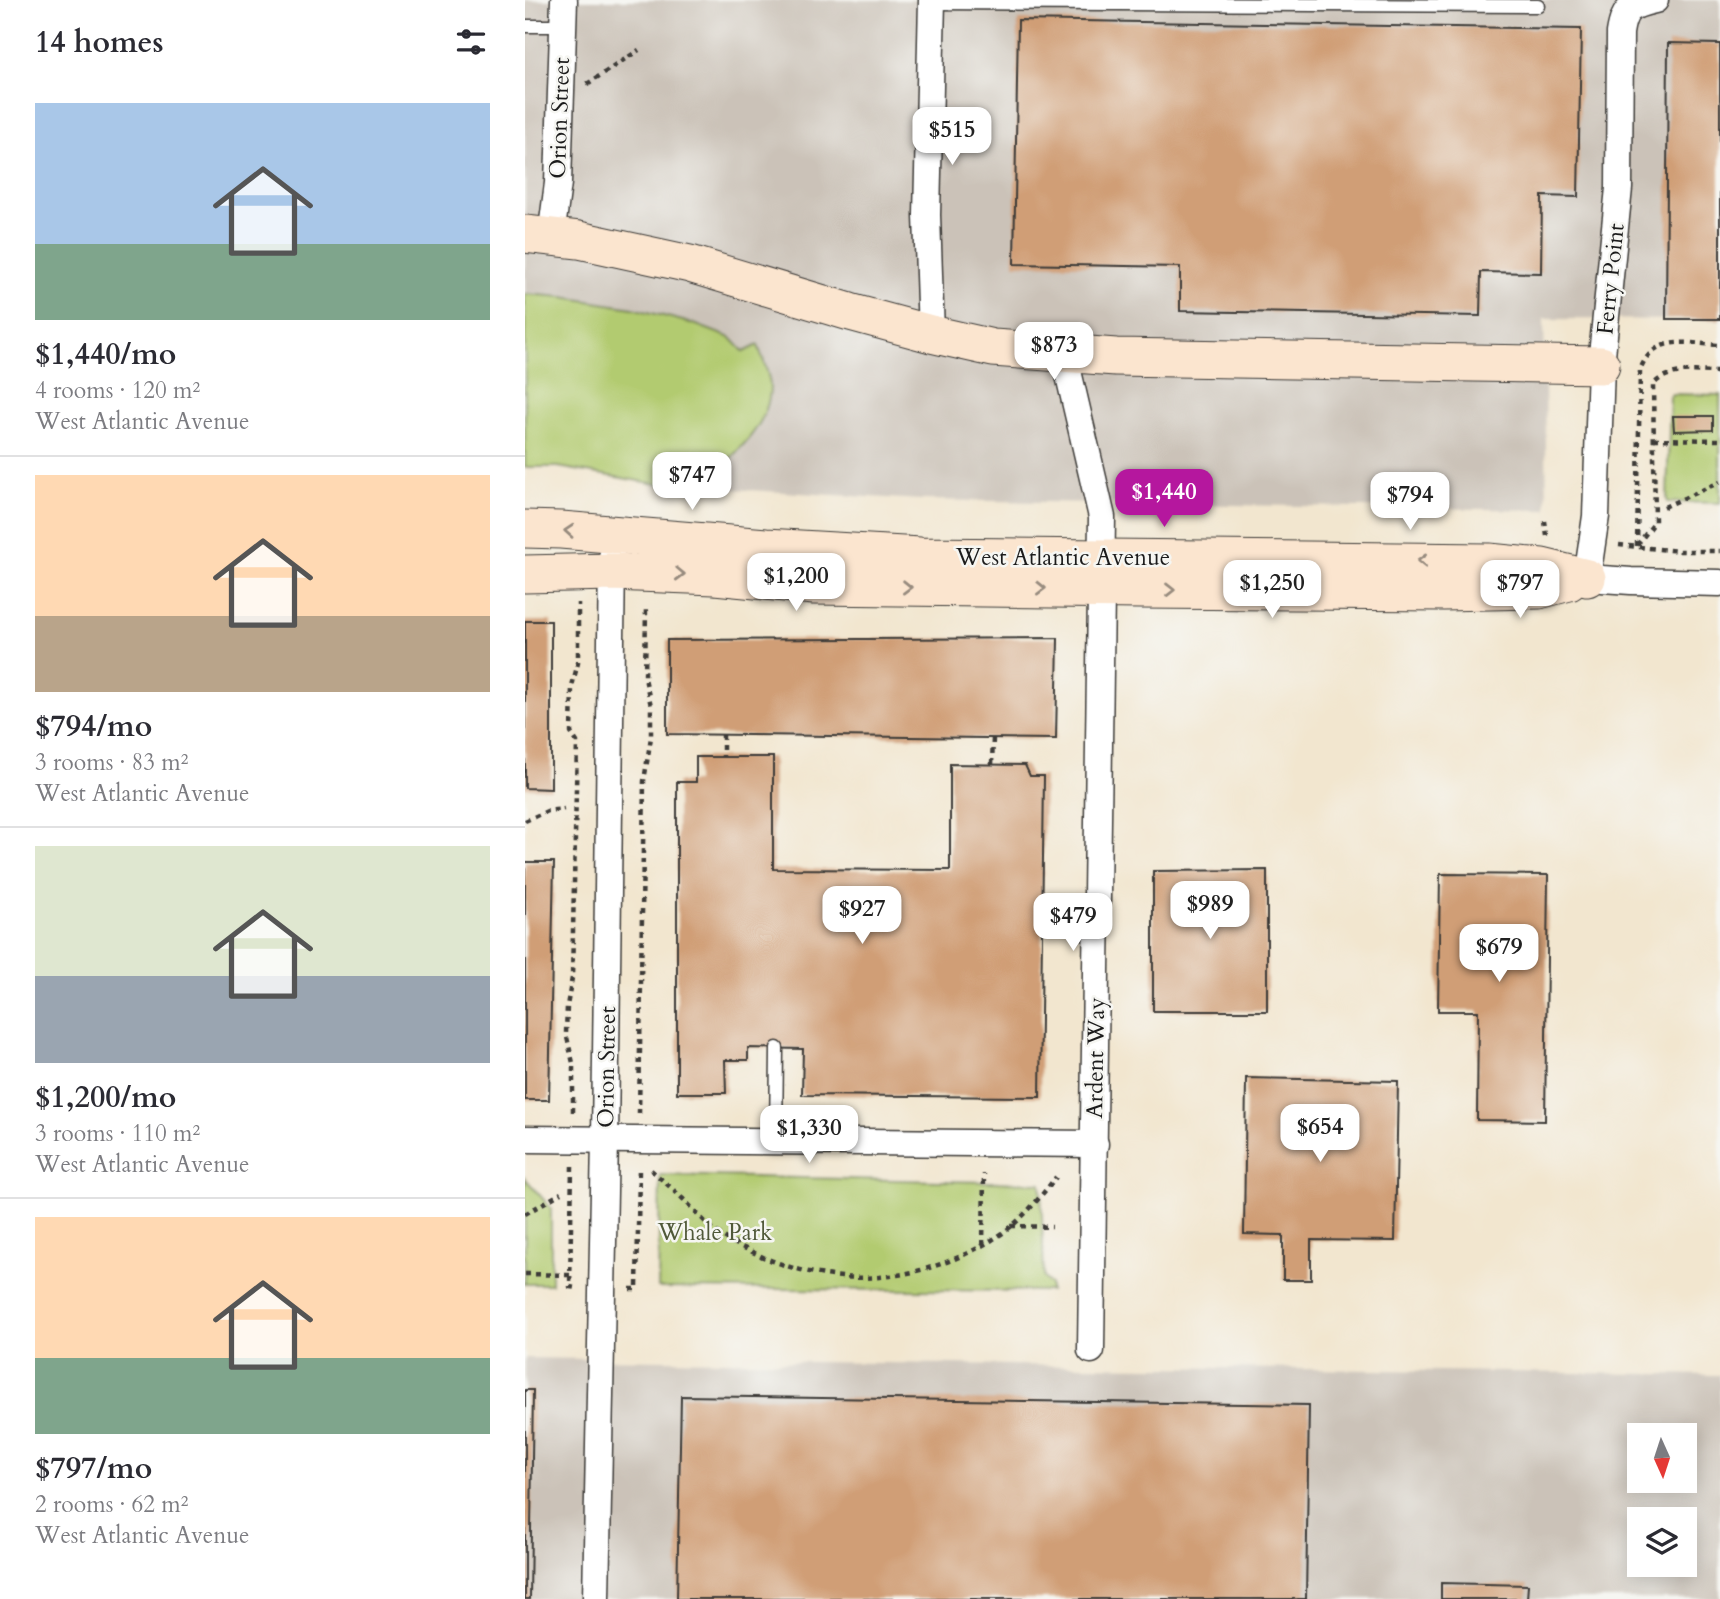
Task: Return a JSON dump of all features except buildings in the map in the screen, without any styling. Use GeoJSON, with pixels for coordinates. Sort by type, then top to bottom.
{"type":"FeatureCollection","features":[{"type":"Feature","properties":{"kind":"street","name":"Ferry Point"},"geometry":{"type":"LineString","coordinates":[[1587,578],[1596,516],[1601,365],[1619,188],[1621,25],[1622,17],[1633,5],[1655,0]]}},
{"type":"Feature","properties":{"kind":"street"},"geometry":{"type":"LineString","coordinates":[[931,334],[927,215],[932,1]]}},
{"type":"Feature","properties":{"kind":"street","name":"Orion Street"},"geometry":{"type":"LineString","coordinates":[[538,235],[558,183],[563,13]]}},
{"type":"Feature","properties":{"kind":"street"},"geometry":{"type":"LineString","coordinates":[[538,235],[579,240],[690,264],[931,334],[992,348],[1116,358],[1601,365]]}},
{"type":"Feature","properties":{"kind":"street","name":"Ardent Way"},"geometry":{"type":"LineString","coordinates":[[1064,354],[1100,503],[1102,573],[1091,1350]]}},
{"type":"Feature","properties":{"kind":"street","name":"West Atlantic Avenue"},"geometry":{"type":"LineString","coordinates":[[525,529],[920,556],[1102,573]]}},
{"type":"Feature","properties":{"kind":"street","name":"Orion Street"},"geometry":{"type":"LineString","coordinates":[[596,1599],[613,534]]}},
{"type":"Feature","properties":{"kind":"street","name":"West Atlantic Avenue"},"geometry":{"type":"LineString","coordinates":[[525,574],[612,572],[715,576],[814,586],[1102,573],[1489,562],[1542,567],[1587,578]]}},
{"type":"Feature","properties":{"kind":"street"},"geometry":{"type":"LineString","coordinates":[[1587,578],[1631,582],[1720,583]]}},
{"type":"Feature","properties":{"kind":"street"},"geometry":{"type":"LineString","coordinates":[[525,1139],[1095,1144]]}},
{"type":"Feature","properties":{"kind":"lane"},"geometry":{"type":"LineString","coordinates":[[932,1],[1538,6]]}},
{"type":"Feature","properties":{"kind":"lane"},"geometry":{"type":"LineString","coordinates":[[525,26],[563,13]]}},
{"type":"Feature","properties":{"kind":"lane"},"geometry":{"type":"LineString","coordinates":[[776,1141],[777,1048]]}},
{"type":"Feature","properties":{"kind":"path"},"geometry":{"type":"LineString","coordinates":[[1637,546],[1640,370],[1645,356],[1652,349],[1665,344],[1720,345]]}},
{"type":"Feature","properties":{"kind":"path"},"geometry":{"type":"LineString","coordinates":[[1637,546],[1655,522],[1653,385],[1660,377],[1676,372],[1720,372]]}},
{"type":"Feature","properties":{"kind":"path"},"geometry":{"type":"LineString","coordinates":[[1654,439],[1720,440]]}},
{"type":"Feature","properties":{"kind":"path"},"geometry":{"type":"LineString","coordinates":[[1664,508],[1720,482]]}},
{"type":"Feature","properties":{"kind":"path"},"geometry":{"type":"LineString","coordinates":[[1545,521],[1547,537]]}},
{"type":"Feature","properties":{"kind":"path"},"geometry":{"type":"LineString","coordinates":[[1637,546],[1680,551],[1720,551]]}},
{"type":"Feature","properties":{"kind":"path"},"geometry":{"type":"LineString","coordinates":[[573,1116],[573,1063],[566,1033],[572,978],[577,742],[572,733],[572,686],[578,663],[578,596]]}},
{"type":"Feature","properties":{"kind":"path"},"geometry":{"type":"LineString","coordinates":[[639,1120],[643,781],[651,737],[651,706],[645,678],[646,604]]}},
{"type":"Feature","properties":{"kind":"path"},"geometry":{"type":"LineString","coordinates":[[723,735],[723,757]]}},
{"type":"Feature","properties":{"kind":"path"},"geometry":{"type":"LineString","coordinates":[[992,764],[993,738]]}},
{"type":"Feature","properties":{"kind":"path"},"geometry":{"type":"LineString","coordinates":[[525,821],[547,811],[564,809]]}},
{"type":"Feature","properties":{"kind":"path"},"geometry":{"type":"LineString","coordinates":[[651,1170],[721,1236],[780,1264],[811,1274],[873,1279],[902,1276],[936,1266],[983,1245],[1010,1226],[1040,1198],[1056,1177]]}},
{"type":"Feature","properties":{"kind":"path"},"geometry":{"type":"LineString","coordinates":[[983,1174],[983,1245]]}},
{"type":"Feature","properties":{"kind":"path"},"geometry":{"type":"LineString","coordinates":[[525,1214],[561,1193]]}},
{"type":"Feature","properties":{"kind":"path"},"geometry":{"type":"LineString","coordinates":[[1010,1226],[1052,1227]]}},
{"type":"Feature","properties":{"kind":"path"},"geometry":{"type":"LineString","coordinates":[[525,1275],[570,1275]]}},
{"type":"Feature","properties":{"kind":"shaded area"},"geometry":{"type":"Polygon","coordinates":[[[525,0],[1720,0],[1720,320],[1544,319],[1547,510],[922,500],[662,485],[558,467],[525,467],[525,0]]]}},
{"type":"Feature","properties":{"kind":"shaded area"},"geometry":{"type":"Polygon","coordinates":[[[525,1358],[1720,1375],[1720,1599],[525,1599],[525,1358]]]}},
{"type":"Feature","properties":{"kind":"green space"},"geometry":{"type":"Polygon","coordinates":[[[525,294],[633,308],[694,324],[731,338],[744,352],[758,345],[770,382],[763,416],[746,442],[702,486],[662,485],[558,467],[525,467],[525,294]]]}},
{"type":"Feature","properties":{"kind":"green space"},"geometry":{"type":"Polygon","coordinates":[[[1670,394],[1720,395],[1720,503],[1667,502],[1670,394]]]}},
{"type":"Feature","properties":{"kind":"green space","name":"Whale Park"},"geometry":{"type":"Polygon","coordinates":[[[660,1175],[1041,1183],[1044,1278],[1050,1284],[1050,1291],[658,1288],[660,1175]]]}},
{"type":"Feature","properties":{"kind":"green space"},"geometry":{"type":"Polygon","coordinates":[[[525,1178],[551,1208],[551,1284],[525,1284],[525,1178]]]}}]}
